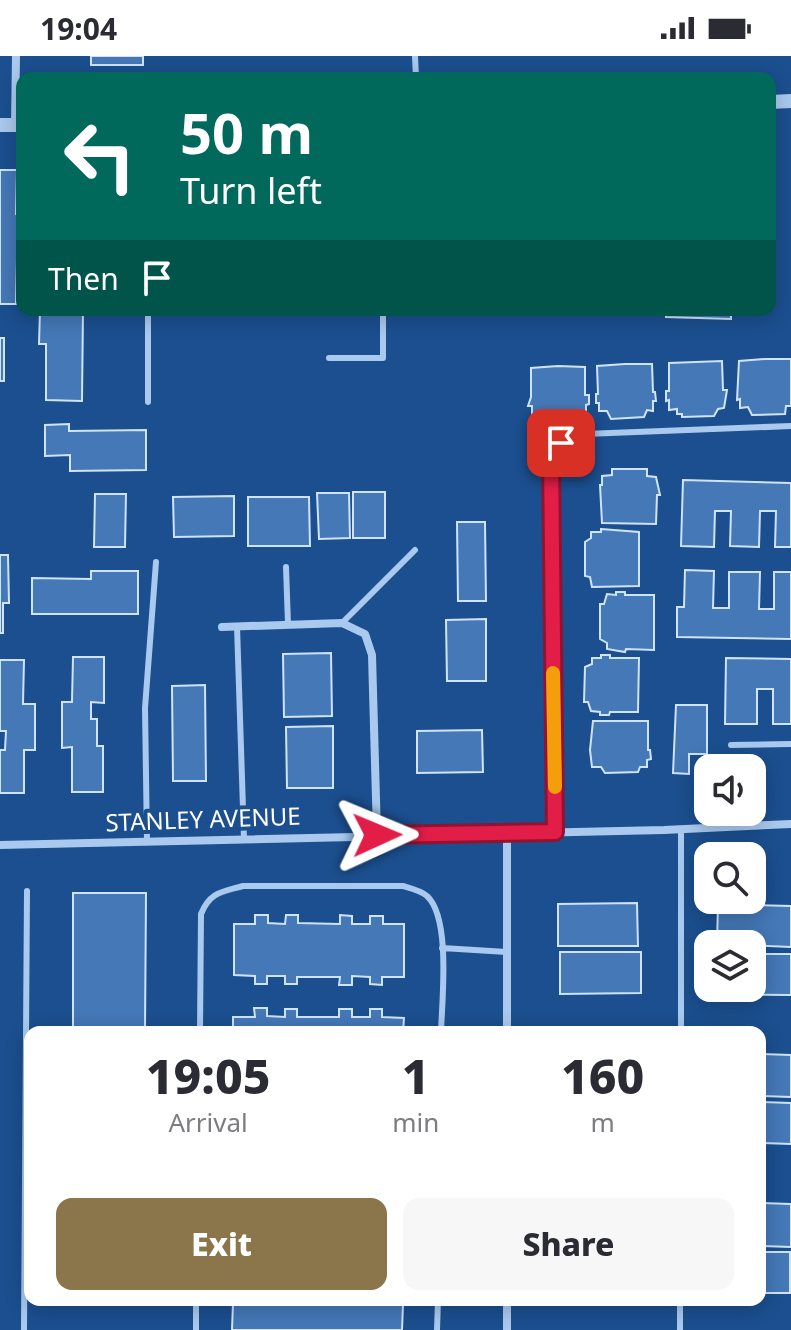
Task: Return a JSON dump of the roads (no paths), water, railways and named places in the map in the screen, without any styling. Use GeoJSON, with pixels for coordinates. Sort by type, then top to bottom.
{"type":"FeatureCollection","features":[{"type":"Feature","properties":{"kind":"street"},"geometry":{"type":"LineString","coordinates":[[12,125],[16,56]]}},
{"type":"Feature","properties":{"kind":"street"},"geometry":{"type":"LineString","coordinates":[[222,627],[342,623],[365,634],[372,655],[377,835]]}},
{"type":"Feature","properties":{"kind":"street","name":"STANLEY AVENUE"},"geometry":{"type":"LineString","coordinates":[[0,845],[791,824]]}},
{"type":"Feature","properties":{"kind":"street"},"geometry":{"type":"LineString","coordinates":[[507,833],[507,1026]]}},
{"type":"Feature","properties":{"kind":"street"},"geometry":{"type":"LineString","coordinates":[[507,1306],[507,1330]]}},
{"type":"Feature","properties":{"kind":"lane"},"geometry":{"type":"LineString","coordinates":[[148,316],[148,402]]}},
{"type":"Feature","properties":{"kind":"lane"},"geometry":{"type":"LineString","coordinates":[[329,358],[383,358],[383,316]]}},
{"type":"Feature","properties":{"kind":"lane"},"geometry":{"type":"LineString","coordinates":[[555,832],[551,456],[561,443],[585,434],[791,426]]}},
{"type":"Feature","properties":{"kind":"lane"},"geometry":{"type":"LineString","coordinates":[[342,623],[415,550]]}},
{"type":"Feature","properties":{"kind":"lane"},"geometry":{"type":"LineString","coordinates":[[147,842],[145,708],[156,562]]}},
{"type":"Feature","properties":{"kind":"lane"},"geometry":{"type":"LineString","coordinates":[[286,567],[288,624]]}},
{"type":"Feature","properties":{"kind":"lane"},"geometry":{"type":"LineString","coordinates":[[237,626],[244,839]]}},
{"type":"Feature","properties":{"kind":"lane"},"geometry":{"type":"LineString","coordinates":[[731,745],[791,744]]}},
{"type":"Feature","properties":{"kind":"lane"},"geometry":{"type":"LineString","coordinates":[[681,829],[681,1026]]}},
{"type":"Feature","properties":{"kind":"lane"},"geometry":{"type":"LineString","coordinates":[[200,1026],[201,914],[207,900],[243,886],[403,886],[426,895],[439,918],[442,948],[441,1026]]}},
{"type":"Feature","properties":{"kind":"lane"},"geometry":{"type":"LineString","coordinates":[[26,1026],[27,891]]}},
{"type":"Feature","properties":{"kind":"lane"},"geometry":{"type":"LineString","coordinates":[[442,948],[507,952]]}},
{"type":"Feature","properties":{"kind":"lane"},"geometry":{"type":"LineString","coordinates":[[24,1306],[24,1330]]}},
{"type":"Feature","properties":{"kind":"lane"},"geometry":{"type":"LineString","coordinates":[[196,1306],[196,1330]]}},
{"type":"Feature","properties":{"kind":"lane"},"geometry":{"type":"LineString","coordinates":[[437,1330],[438,1306]]}},
{"type":"Feature","properties":{"kind":"lane"},"geometry":{"type":"LineString","coordinates":[[680,1306],[680,1330]]}}]}
